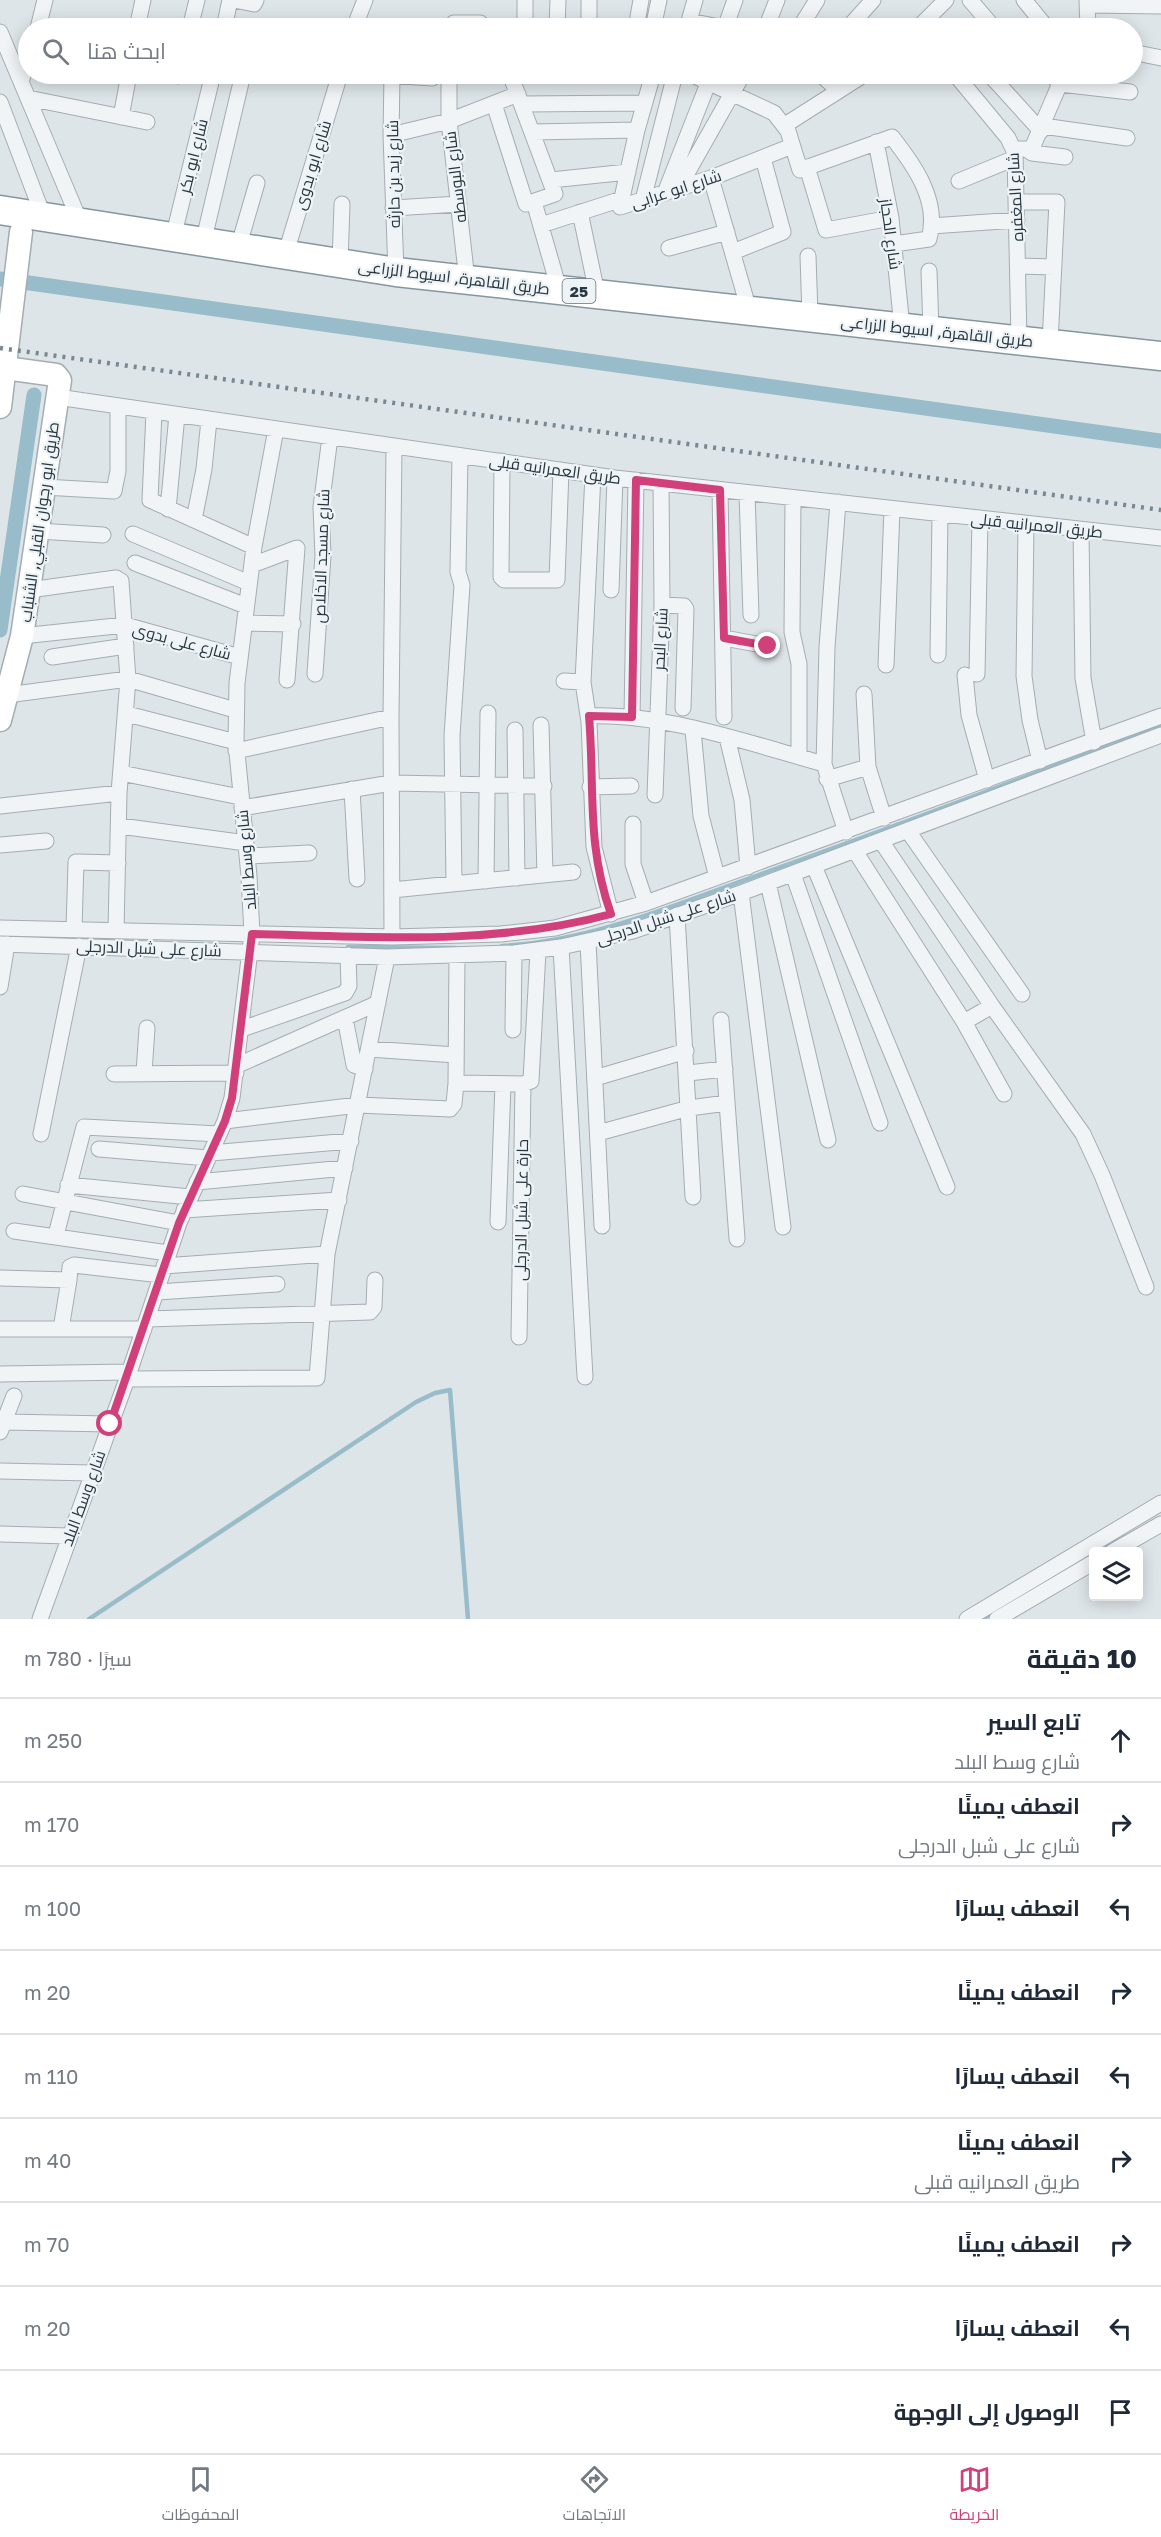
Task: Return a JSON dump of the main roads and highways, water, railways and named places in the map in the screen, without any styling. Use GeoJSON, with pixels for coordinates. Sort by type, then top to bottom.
{"type":"FeatureCollection","features":[{"type":"Feature","properties":{"kind":"highway","name":"طريق القاهرة, اسيوط الزراعى"},"geometry":{"type":"LineString","coordinates":[[0,210],[21,234],[360,283],[735,314],[810,316],[1161,356]]}},
{"type":"Feature","properties":{"kind":"highway","name":"طريق القاهرة, اسيوط الزراعى"},"geometry":{"type":"LineString","coordinates":[[21,234],[81,224],[396,272],[597,293],[1161,374]]}},
{"type":"Feature","properties":{"kind":"waterway"},"geometry":{"type":"LineString","coordinates":[[0,279],[1161,441]]}},
{"type":"Feature","properties":{"kind":"waterway"},"geometry":{"type":"LineString","coordinates":[[0,630],[34,395]]}},
{"type":"Feature","properties":{"kind":"waterway"},"geometry":{"type":"LineString","coordinates":[[502,946],[570,937],[636,919],[913,819],[1161,725]]}},
{"type":"Feature","properties":{"kind":"waterway"},"geometry":{"type":"LineString","coordinates":[[348,947],[455,948]]}},
{"type":"Feature","properties":{"kind":"waterway"},"geometry":{"type":"LineString","coordinates":[[89,1619],[416,1402],[435,1393],[450,1390],[468,1619]]}},
{"type":"Feature","properties":{"kind":"waterway"},"geometry":{"type":"LineString","coordinates":[[982,1619],[998,1610]]}},
{"type":"Feature","properties":{"kind":"railway"},"geometry":{"type":"LineString","coordinates":[[0,348],[1161,510]]}}]}
